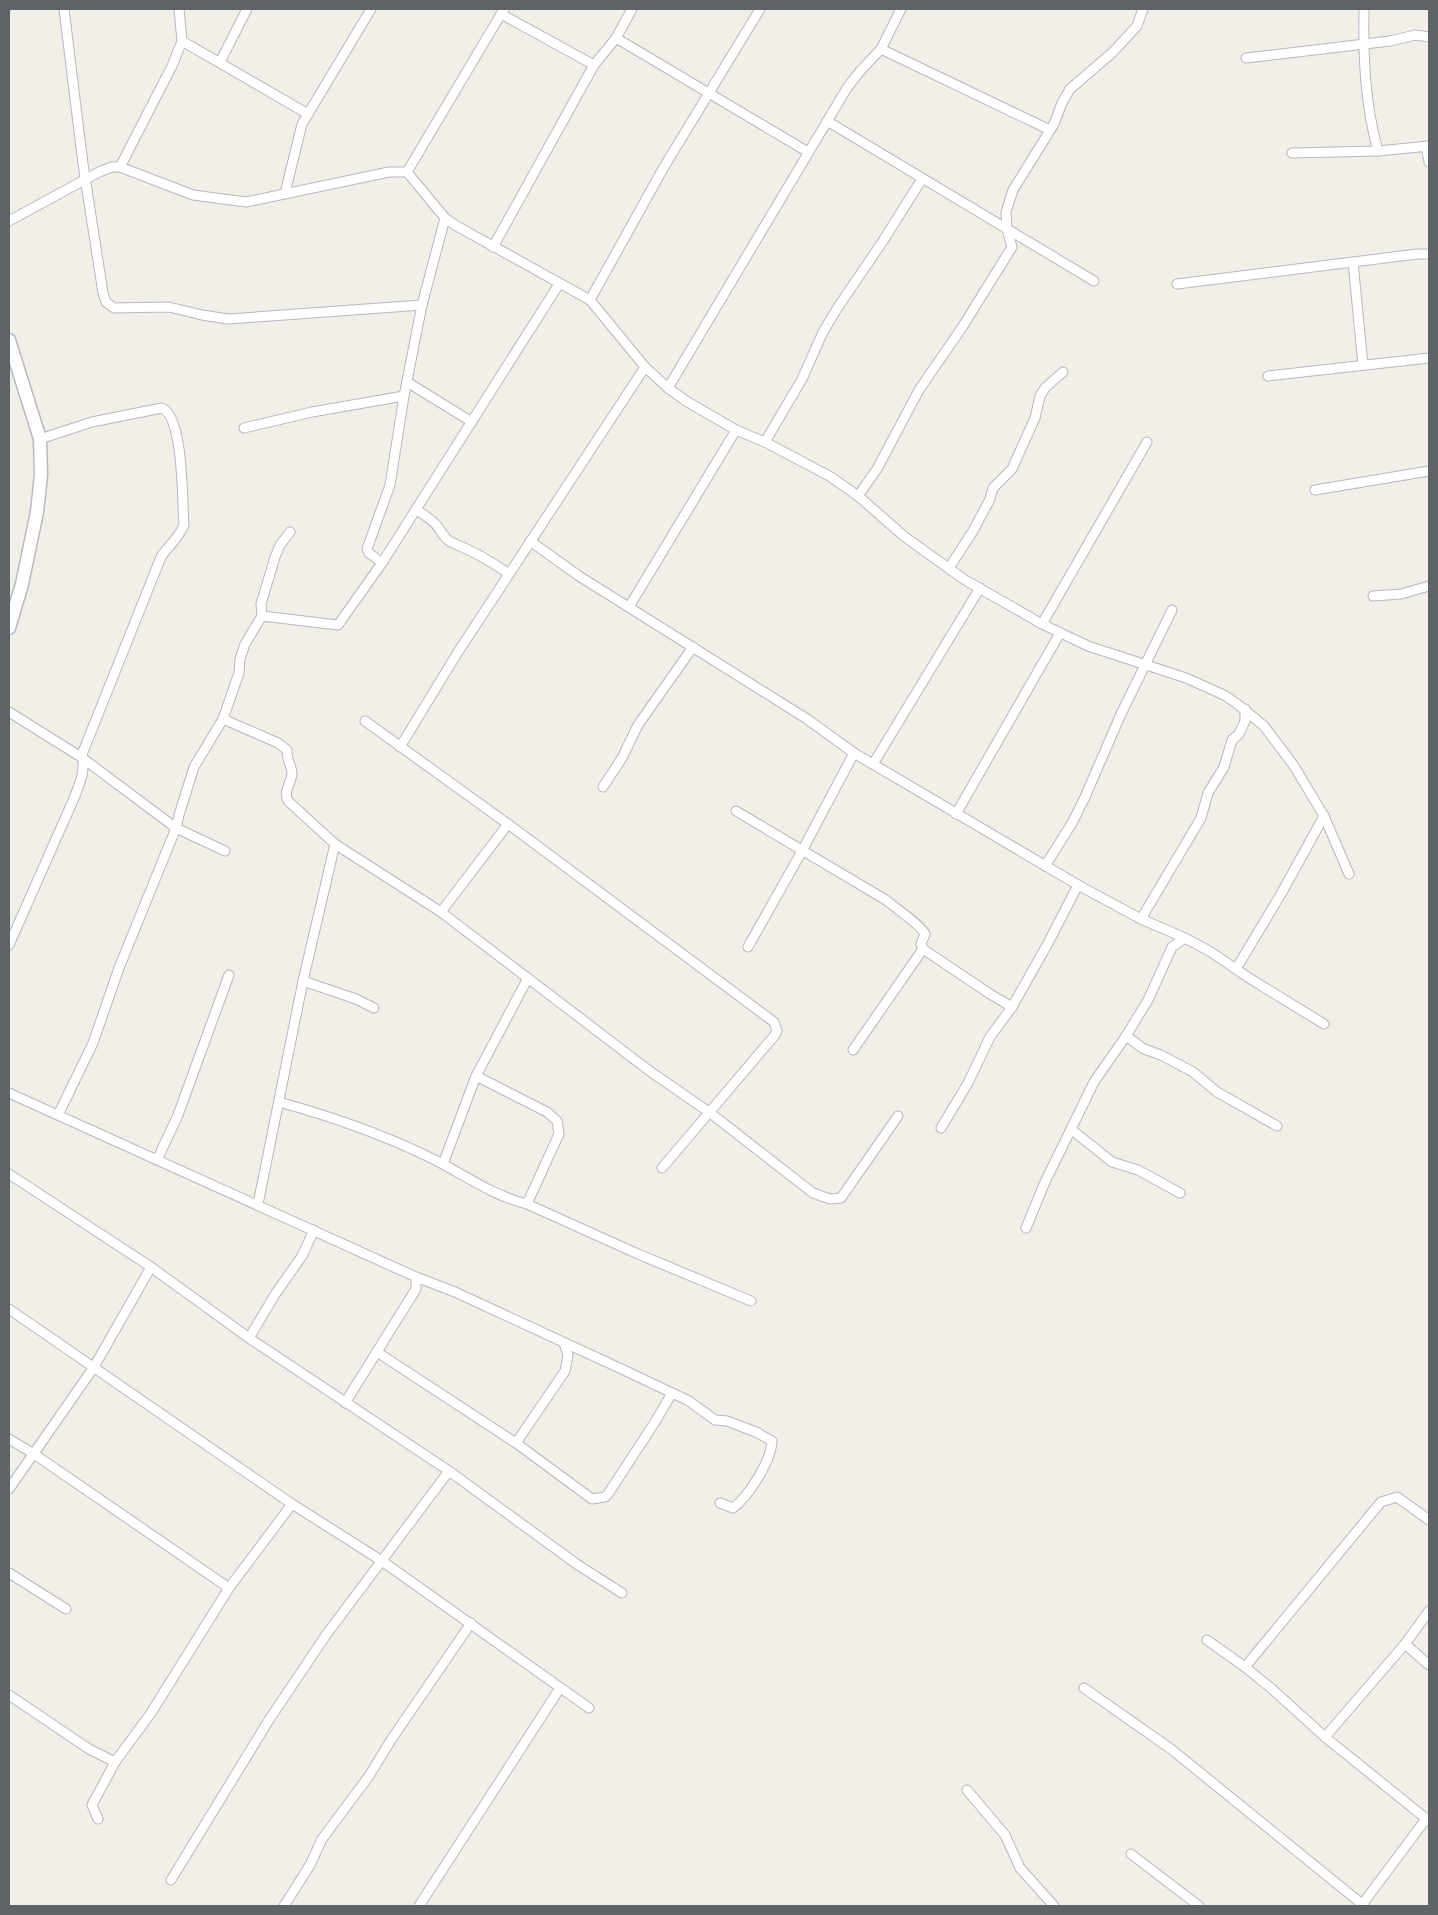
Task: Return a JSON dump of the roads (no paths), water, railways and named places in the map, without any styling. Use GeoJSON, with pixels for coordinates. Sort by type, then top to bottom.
{"type":"FeatureCollection","features":[{"type":"Feature","properties":{"kind":"street"},"geometry":{"type":"LineString","coordinates":[[64,9],[103,293],[106,302],[114,308],[169,307],[228,320],[422,305]]}},
{"type":"Feature","properties":{"kind":"street"},"geometry":{"type":"LineString","coordinates":[[120,167],[172,66],[182,41],[179,9]]}},
{"type":"Feature","properties":{"kind":"street"},"geometry":{"type":"LineString","coordinates":[[220,62],[247,9]]}},
{"type":"Feature","properties":{"kind":"street"},"geometry":{"type":"LineString","coordinates":[[285,193],[298,136],[308,114],[371,9]]}},
{"type":"Feature","properties":{"kind":"street"},"geometry":{"type":"LineString","coordinates":[[493,247],[594,66],[616,38],[632,9]]}},
{"type":"Feature","properties":{"kind":"street"},"geometry":{"type":"LineString","coordinates":[[590,300],[664,167],[760,9]]}},
{"type":"Feature","properties":{"kind":"street"},"geometry":{"type":"LineString","coordinates":[[668,388],[847,88],[881,49],[901,9]]}},
{"type":"Feature","properties":{"kind":"street"},"geometry":{"type":"LineString","coordinates":[[858,496],[877,469],[919,390],[1003,264],[1012,247],[1007,229],[1006,209],[1013,190],[1050,130],[1062,102],[1070,89],[1113,52],[1137,26],[1143,9]]}},
{"type":"Feature","properties":{"kind":"street"},"geometry":{"type":"LineString","coordinates":[[1364,9],[1366,91],[1378,151]]}},
{"type":"Feature","properties":{"kind":"street"},"geometry":{"type":"LineString","coordinates":[[407,172],[502,11],[594,66]]}},
{"type":"Feature","properties":{"kind":"street"},"geometry":{"type":"LineString","coordinates":[[1246,58],[1390,41],[1415,35],[1429,37]]}},
{"type":"Feature","properties":{"kind":"street"},"geometry":{"type":"LineString","coordinates":[[616,38],[808,152]]}},
{"type":"Feature","properties":{"kind":"street"},"geometry":{"type":"LineString","coordinates":[[182,41],[308,114]]}},
{"type":"Feature","properties":{"kind":"street"},"geometry":{"type":"LineString","coordinates":[[881,49],[1050,130]]}},
{"type":"Feature","properties":{"kind":"street"},"geometry":{"type":"LineString","coordinates":[[827,121],[1094,281]]}},
{"type":"Feature","properties":{"kind":"street"},"geometry":{"type":"LineString","coordinates":[[1292,153],[1378,151],[1428,146],[1429,162]]}},
{"type":"Feature","properties":{"kind":"street"},"geometry":{"type":"LineString","coordinates":[[9,221],[112,167],[120,167],[193,195],[246,202],[389,172],[407,172]]}},
{"type":"Feature","properties":{"kind":"street"},"geometry":{"type":"LineString","coordinates":[[407,172],[445,218],[493,247],[590,300],[646,367],[668,388],[686,401],[736,430],[765,442],[831,476],[858,496],[904,537],[965,580],[1042,624],[1088,646],[1146,667],[1186,678],[1224,695],[1245,709],[1264,726],[1309,789],[1324,816],[1349,874]]}},
{"type":"Feature","properties":{"kind":"street"},"geometry":{"type":"LineString","coordinates":[[765,442],[802,378],[823,332],[922,179]]}},
{"type":"Feature","properties":{"kind":"street"},"geometry":{"type":"LineString","coordinates":[[382,563],[369,553],[367,549],[390,485],[404,396],[422,305],[445,218]]}},
{"type":"Feature","properties":{"kind":"street"},"geometry":{"type":"LineString","coordinates":[[1177,284],[1429,254]]}},
{"type":"Feature","properties":{"kind":"street"},"geometry":{"type":"LineString","coordinates":[[1353,262],[1363,364]]}},
{"type":"Feature","properties":{"kind":"street"},"geometry":{"type":"LineString","coordinates":[[262,616],[338,625],[382,563],[560,284]]}},
{"type":"Feature","properties":{"kind":"street"},"geometry":{"type":"LineString","coordinates":[[9,628],[22,584],[37,512],[41,475],[40,439],[10,347]]}},
{"type":"Feature","properties":{"kind":"street"},"geometry":{"type":"LineString","coordinates":[[1268,376],[1429,358]]}},
{"type":"Feature","properties":{"kind":"street"},"geometry":{"type":"LineString","coordinates":[[400,747],[508,574],[646,367]]}},
{"type":"Feature","properties":{"kind":"street"},"geometry":{"type":"LineString","coordinates":[[949,568],[973,531],[990,499],[993,488],[1012,469],[1035,418],[1040,396],[1045,388],[1063,372]]}},
{"type":"Feature","properties":{"kind":"street"},"geometry":{"type":"LineString","coordinates":[[407,382],[472,422]]}},
{"type":"Feature","properties":{"kind":"street"},"geometry":{"type":"LineString","coordinates":[[244,428],[312,412],[404,396]]}},
{"type":"Feature","properties":{"kind":"street"},"geometry":{"type":"LineString","coordinates":[[9,946],[75,796],[84,766],[81,757],[161,558],[184,525],[182,465],[169,412],[162,408],[92,422],[40,439]]}},
{"type":"Feature","properties":{"kind":"street"},"geometry":{"type":"LineString","coordinates":[[630,607],[736,430]]}},
{"type":"Feature","properties":{"kind":"street"},"geometry":{"type":"LineString","coordinates":[[1042,624],[1147,442]]}},
{"type":"Feature","properties":{"kind":"street"},"geometry":{"type":"LineString","coordinates":[[1315,490],[1429,471]]}},
{"type":"Feature","properties":{"kind":"street"},"geometry":{"type":"LineString","coordinates":[[416,509],[438,526],[439,531],[453,543],[473,551],[508,574]]}},
{"type":"Feature","properties":{"kind":"street"},"geometry":{"type":"LineString","coordinates":[[58,1115],[93,1043],[119,968],[176,828],[178,815],[194,767],[223,719],[239,673],[240,659],[245,644],[262,616],[261,604],[275,557],[280,545],[290,532]]}},
{"type":"Feature","properties":{"kind":"street"},"geometry":{"type":"LineString","coordinates":[[530,541],[578,576],[808,718],[873,764],[1078,885],[1141,919],[1185,938],[1211,952],[1324,1024]]}},
{"type":"Feature","properties":{"kind":"street"},"geometry":{"type":"LineString","coordinates":[[1373,596],[1401,594],[1429,586]]}},
{"type":"Feature","properties":{"kind":"street"},"geometry":{"type":"LineString","coordinates":[[873,764],[980,588]]}},
{"type":"Feature","properties":{"kind":"street"},"geometry":{"type":"LineString","coordinates":[[1045,866],[1072,823],[1100,766],[1121,714],[1146,667],[1172,610]]}},
{"type":"Feature","properties":{"kind":"street"},"geometry":{"type":"LineString","coordinates":[[956,814],[1060,633]]}},
{"type":"Feature","properties":{"kind":"street"},"geometry":{"type":"LineString","coordinates":[[603,787],[622,758],[638,725],[693,647]]}},
{"type":"Feature","properties":{"kind":"street"},"geometry":{"type":"LineString","coordinates":[[1141,919],[1201,818],[1208,793],[1224,767],[1232,740],[1239,734],[1245,721],[1245,709]]}},
{"type":"Feature","properties":{"kind":"street"},"geometry":{"type":"LineString","coordinates":[[9,712],[81,757],[176,828],[225,851]]}},
{"type":"Feature","properties":{"kind":"street"},"geometry":{"type":"LineString","coordinates":[[223,719],[278,743],[287,750],[292,773],[286,791],[288,801],[335,844],[441,912],[652,1072],[710,1112],[813,1193],[830,1199],[841,1198],[898,1116]]}},
{"type":"Feature","properties":{"kind":"street"},"geometry":{"type":"LineString","coordinates":[[365,721],[508,824],[774,1022],[775,1035],[662,1168]]}},
{"type":"Feature","properties":{"kind":"street"},"geometry":{"type":"LineString","coordinates":[[748,947],[802,851],[854,752]]}},
{"type":"Feature","properties":{"kind":"street"},"geometry":{"type":"LineString","coordinates":[[736,811],[886,900],[922,928],[925,934],[921,944],[923,949],[1012,1007]]}},
{"type":"Feature","properties":{"kind":"street"},"geometry":{"type":"LineString","coordinates":[[1236,969],[1281,894],[1324,816]]}},
{"type":"Feature","properties":{"kind":"street"},"geometry":{"type":"LineString","coordinates":[[441,912],[508,824]]}},
{"type":"Feature","properties":{"kind":"street"},"geometry":{"type":"LineString","coordinates":[[258,1204],[303,981],[335,844]]}},
{"type":"Feature","properties":{"kind":"street"},"geometry":{"type":"LineString","coordinates":[[941,1128],[968,1083],[990,1037],[1012,1007],[1047,946],[1078,885]]}},
{"type":"Feature","properties":{"kind":"street"},"geometry":{"type":"LineString","coordinates":[[1169,931],[1172,947]]}},
{"type":"Feature","properties":{"kind":"street"},"geometry":{"type":"LineString","coordinates":[[1026,1228],[1055,1161],[1072,1130],[1094,1082],[1148,1000],[1172,947],[1185,938]]}},
{"type":"Feature","properties":{"kind":"street"},"geometry":{"type":"LineString","coordinates":[[853,1050],[923,949]]}},
{"type":"Feature","properties":{"kind":"street"},"geometry":{"type":"LineString","coordinates":[[158,1160],[178,1115],[229,975]]}},
{"type":"Feature","properties":{"kind":"street"},"geometry":{"type":"LineString","coordinates":[[443,1164],[476,1076],[528,978]]}},
{"type":"Feature","properties":{"kind":"street"},"geometry":{"type":"LineString","coordinates":[[303,981],[347,995],[374,1008]]}},
{"type":"Feature","properties":{"kind":"street"},"geometry":{"type":"LineString","coordinates":[[1126,1036],[1144,1049],[1161,1055],[1193,1072],[1217,1092],[1276,1126]]}},
{"type":"Feature","properties":{"kind":"street"},"geometry":{"type":"LineString","coordinates":[[476,1076],[547,1112],[557,1121],[559,1134],[527,1204]]}},
{"type":"Feature","properties":{"kind":"street"},"geometry":{"type":"LineString","coordinates":[[9,1093],[416,1277],[455,1292],[689,1401],[715,1420],[756,1432],[772,1441],[772,1446],[761,1471],[741,1501],[733,1508],[720,1503]]}},
{"type":"Feature","properties":{"kind":"street"},"geometry":{"type":"LineString","coordinates":[[279,1102],[354,1125],[443,1164],[508,1200],[527,1204],[638,1254],[751,1301]]}},
{"type":"Feature","properties":{"kind":"street"},"geometry":{"type":"LineString","coordinates":[[1072,1130],[1112,1162],[1138,1170],[1180,1193]]}},
{"type":"Feature","properties":{"kind":"street"},"geometry":{"type":"LineString","coordinates":[[9,1174],[151,1267],[249,1338],[449,1471],[578,1565],[622,1592]]}},
{"type":"Feature","properties":{"kind":"street"},"geometry":{"type":"LineString","coordinates":[[249,1338],[276,1293],[302,1256],[314,1230]]}},
{"type":"Feature","properties":{"kind":"street"},"geometry":{"type":"LineString","coordinates":[[9,1489],[94,1367],[151,1267]]}},
{"type":"Feature","properties":{"kind":"street"},"geometry":{"type":"LineString","coordinates":[[346,1403],[416,1289],[416,1277]]}},
{"type":"Feature","properties":{"kind":"street"},"geometry":{"type":"LineString","coordinates":[[9,1309],[292,1504],[382,1561],[472,1623],[589,1708]]}},
{"type":"Feature","properties":{"kind":"street"},"geometry":{"type":"LineString","coordinates":[[516,1443],[564,1371],[568,1355],[564,1343]]}},
{"type":"Feature","properties":{"kind":"street"},"geometry":{"type":"LineString","coordinates":[[377,1352],[516,1443],[592,1499],[605,1498],[656,1422],[672,1393]]}},
{"type":"Feature","properties":{"kind":"street"},"geometry":{"type":"LineString","coordinates":[[9,1439],[34,1454],[230,1588]]}},
{"type":"Feature","properties":{"kind":"street"},"geometry":{"type":"LineString","coordinates":[[171,1880],[269,1720],[326,1635],[449,1471]]}},
{"type":"Feature","properties":{"kind":"street"},"geometry":{"type":"LineString","coordinates":[[1245,1668],[1381,1502],[1397,1497],[1429,1520]]}},
{"type":"Feature","properties":{"kind":"street"},"geometry":{"type":"LineString","coordinates":[[98,1820],[92,1805],[115,1762],[151,1713],[230,1588],[292,1504]]}},
{"type":"Feature","properties":{"kind":"street"},"geometry":{"type":"LineString","coordinates":[[9,1572],[66,1609]]}},
{"type":"Feature","properties":{"kind":"street"},"geometry":{"type":"LineString","coordinates":[[1325,1737],[1405,1644],[1429,1611]]}},
{"type":"Feature","properties":{"kind":"street"},"geometry":{"type":"LineString","coordinates":[[284,1906],[310,1865],[322,1839],[369,1776],[391,1740],[472,1623]]}},
{"type":"Feature","properties":{"kind":"street"},"geometry":{"type":"LineString","coordinates":[[1084,1688],[1171,1749],[1362,1905],[1428,1820],[1325,1737],[1272,1689],[1207,1640]]}},
{"type":"Feature","properties":{"kind":"street"},"geometry":{"type":"LineString","coordinates":[[1405,1644],[1429,1665]]}},
{"type":"Feature","properties":{"kind":"street"},"geometry":{"type":"LineString","coordinates":[[419,1906],[560,1688]]}},
{"type":"Feature","properties":{"kind":"street"},"geometry":{"type":"LineString","coordinates":[[9,1696],[88,1749],[115,1762]]}},
{"type":"Feature","properties":{"kind":"street"},"geometry":{"type":"LineString","coordinates":[[966,1790],[1005,1835],[1020,1868],[1054,1906]]}},
{"type":"Feature","properties":{"kind":"street"},"geometry":{"type":"LineString","coordinates":[[1131,1854],[1199,1906]]}}]}
